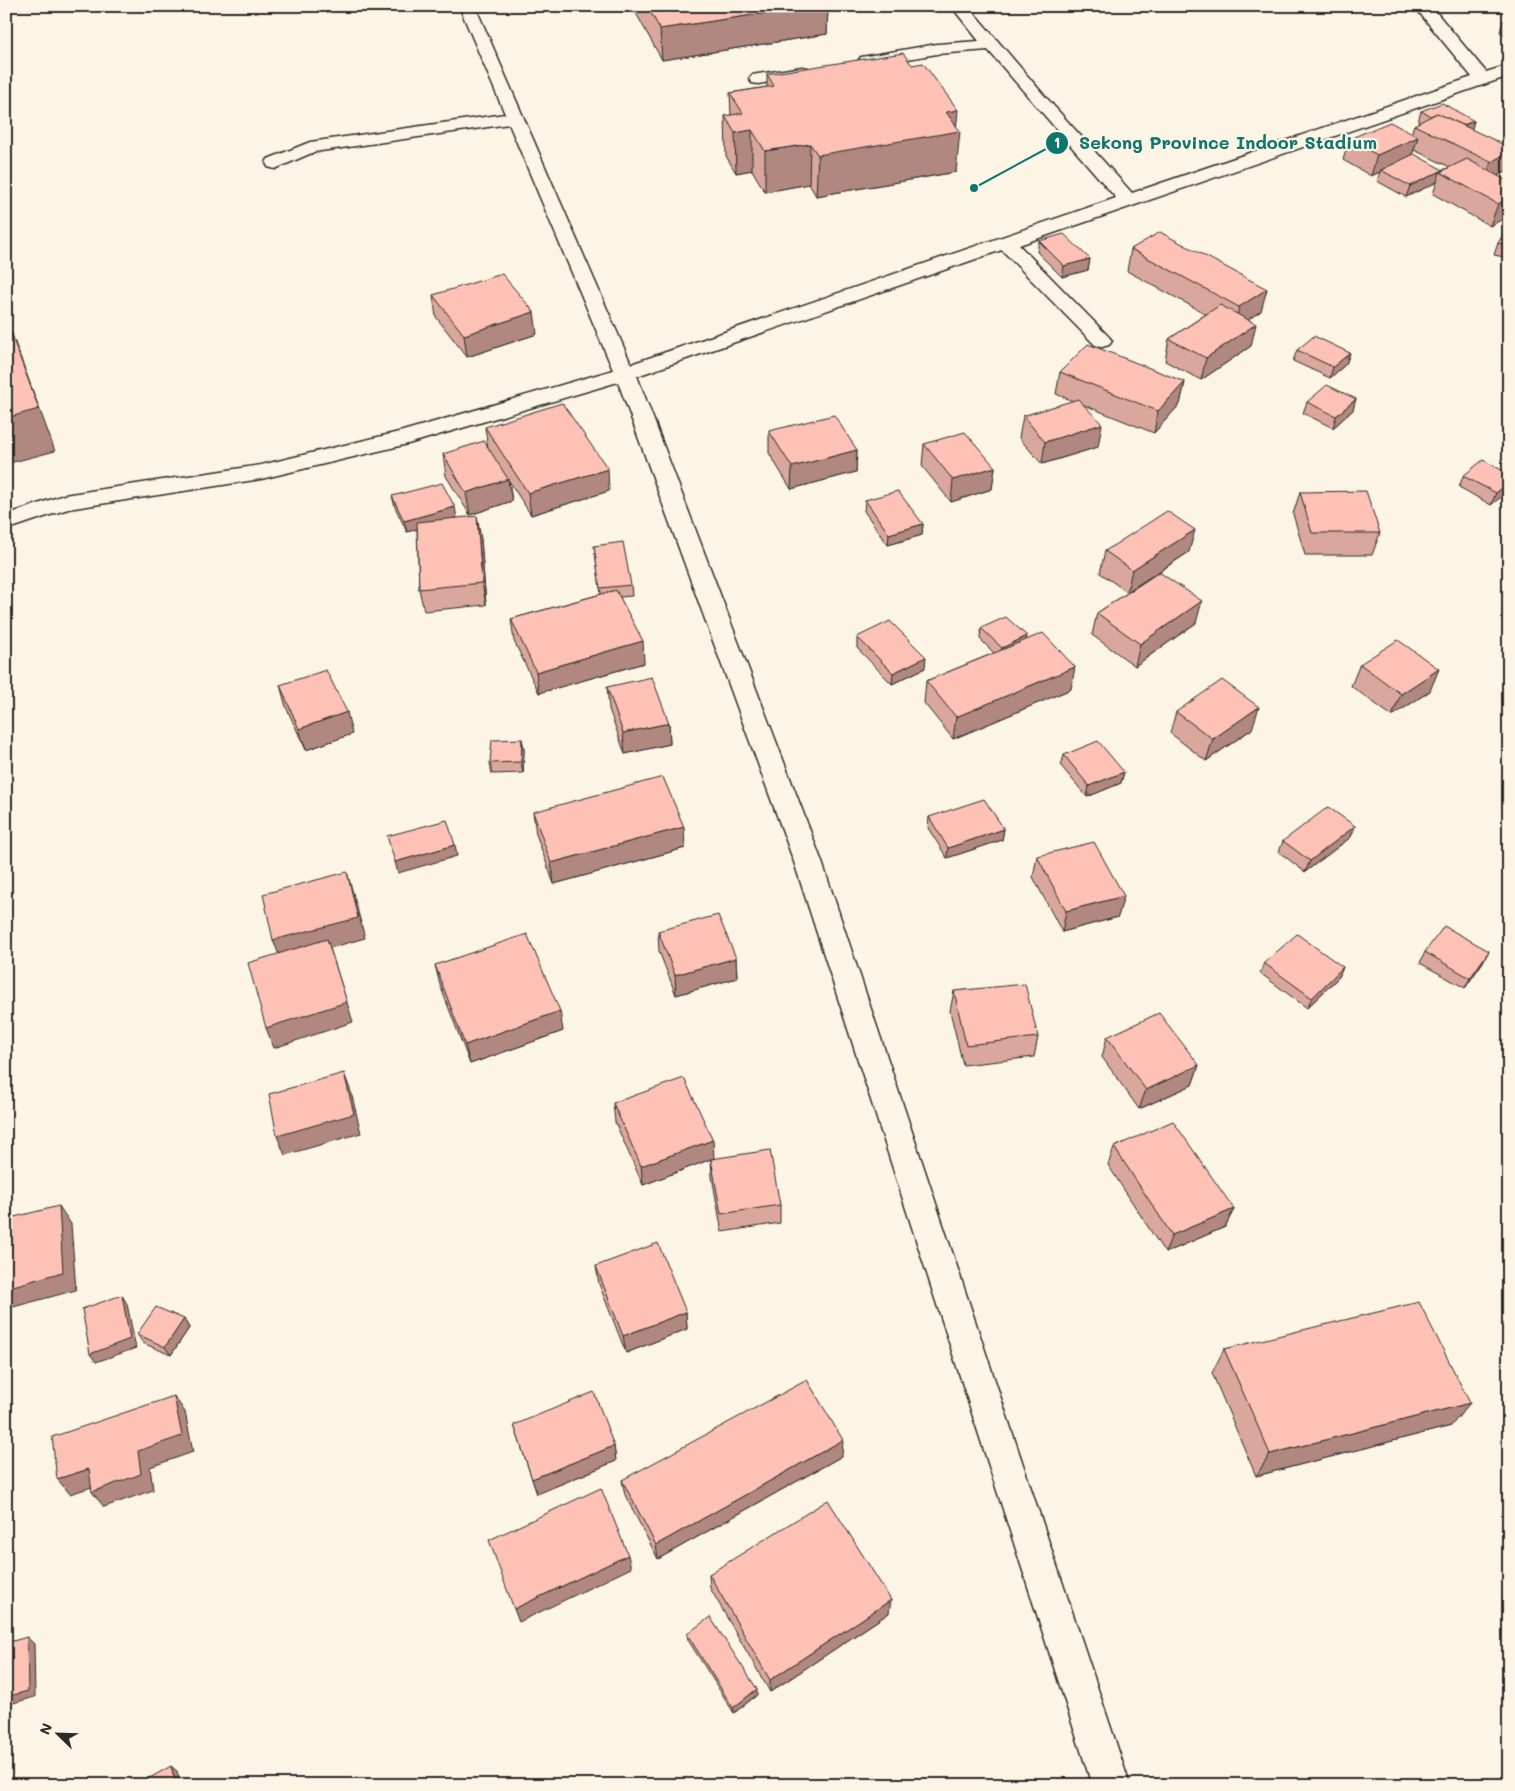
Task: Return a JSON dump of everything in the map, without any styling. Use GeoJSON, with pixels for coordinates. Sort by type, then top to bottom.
{"type":"FeatureCollection","features":[{"type":"Feature","properties":{"kind":"street"},"geometry":{"type":"LineString","coordinates":[[467,6],[626,373],[808,862],[1111,1785]]}},
{"type":"Feature","properties":{"kind":"street"},"geometry":{"type":"LineString","coordinates":[[959,6],[1128,200]]}},
{"type":"Feature","properties":{"kind":"street"},"geometry":{"type":"LineString","coordinates":[[1422,6],[1482,78]]}},
{"type":"Feature","properties":{"kind":"street"},"geometry":{"type":"LineString","coordinates":[[852,64],[936,50],[992,44]]}},
{"type":"Feature","properties":{"kind":"street"},"geometry":{"type":"LineString","coordinates":[[758,79],[814,70]]}},
{"type":"Feature","properties":{"kind":"street"},"geometry":{"type":"LineString","coordinates":[[6,523],[64,502],[261,472],[408,437],[626,373],[1509,70]]}},
{"type":"Feature","properties":{"kind":"street"},"geometry":{"type":"LineString","coordinates":[[275,163],[310,147],[514,118]]}},
{"type":"Feature","properties":{"kind":"street"},"geometry":{"type":"LineString","coordinates":[[1005,242],[1102,341]]}},
{"type":"Feature","properties":{"kind":"building"},"geometry":{"type":"Polygon","coordinates":[[[647,6],[813,6],[660,29],[647,6]]]}},
{"type":"Feature","properties":{"kind":"building"},"geometry":{"type":"Polygon","coordinates":[[[903,53],[912,65],[923,63],[958,110],[946,112],[960,131],[818,155],[810,144],[765,151],[752,130],[735,133],[725,116],[743,113],[730,93],[774,86],[767,74],[903,53]]]}},
{"type":"Feature","properties":{"kind":"building"},"geometry":{"type":"Polygon","coordinates":[[[1442,103],[1474,121],[1463,125],[1437,113],[1430,116],[1421,111],[1442,103]]]}},
{"type":"Feature","properties":{"kind":"building"},"geometry":{"type":"Polygon","coordinates":[[[1437,113],[1509,147],[1509,152],[1491,162],[1414,125],[1437,113]]]}},
{"type":"Feature","properties":{"kind":"building"},"geometry":{"type":"Polygon","coordinates":[[[1390,122],[1418,137],[1377,155],[1349,139],[1390,122]]]}},
{"type":"Feature","properties":{"kind":"building"},"geometry":{"type":"Polygon","coordinates":[[[1414,154],[1443,170],[1410,186],[1381,170],[1414,154]]]}},
{"type":"Feature","properties":{"kind":"building"},"geometry":{"type":"Polygon","coordinates":[[[1467,159],[1509,182],[1509,198],[1498,204],[1440,172],[1467,159]]]}},
{"type":"Feature","properties":{"kind":"building"},"geometry":{"type":"Polygon","coordinates":[[[1506,230],[1509,231],[1509,246],[1498,243],[1506,230]]]}},
{"type":"Feature","properties":{"kind":"building"},"geometry":{"type":"Polygon","coordinates":[[[1160,232],[1267,289],[1239,307],[1131,249],[1160,232]]]}},
{"type":"Feature","properties":{"kind":"building"},"geometry":{"type":"Polygon","coordinates":[[[1064,234],[1090,259],[1064,266],[1039,241],[1064,234]]]}},
{"type":"Feature","properties":{"kind":"building"},"geometry":{"type":"Polygon","coordinates":[[[502,274],[534,312],[464,335],[433,295],[502,274]]]}},
{"type":"Feature","properties":{"kind":"building"},"geometry":{"type":"Polygon","coordinates":[[[1220,305],[1256,324],[1206,358],[1169,339],[1220,305]]]}},
{"type":"Feature","properties":{"kind":"building"},"geometry":{"type":"Polygon","coordinates":[[[6,320],[39,409],[6,418],[6,320]]]}},
{"type":"Feature","properties":{"kind":"building"},"geometry":{"type":"Polygon","coordinates":[[[1314,336],[1350,353],[1333,367],[1297,350],[1314,336]]]}},
{"type":"Feature","properties":{"kind":"building"},"geometry":{"type":"Polygon","coordinates":[[[1088,344],[1185,382],[1158,411],[1060,372],[1088,344]]]}},
{"type":"Feature","properties":{"kind":"building"},"geometry":{"type":"Polygon","coordinates":[[[1327,385],[1356,399],[1336,416],[1307,402],[1327,385]]]}},
{"type":"Feature","properties":{"kind":"building"},"geometry":{"type":"Polygon","coordinates":[[[1078,399],[1102,424],[1045,442],[1023,416],[1078,399]]]}},
{"type":"Feature","properties":{"kind":"building"},"geometry":{"type":"Polygon","coordinates":[[[562,403],[608,469],[528,493],[485,427],[562,403]]]}},
{"type":"Feature","properties":{"kind":"building"},"geometry":{"type":"Polygon","coordinates":[[[834,415],[857,450],[792,467],[769,431],[834,415]]]}},
{"type":"Feature","properties":{"kind":"building"},"geometry":{"type":"Polygon","coordinates":[[[965,432],[995,467],[953,480],[924,444],[965,432]]]}},
{"type":"Feature","properties":{"kind":"building"},"geometry":{"type":"Polygon","coordinates":[[[484,441],[508,479],[466,493],[443,454],[484,441]]]}},
{"type":"Feature","properties":{"kind":"building"},"geometry":{"type":"Polygon","coordinates":[[[1483,460],[1509,474],[1509,483],[1496,493],[1463,476],[1483,460]]]}},
{"type":"Feature","properties":{"kind":"building"},"geometry":{"type":"Polygon","coordinates":[[[442,483],[455,507],[404,521],[392,496],[442,483]]]}},
{"type":"Feature","properties":{"kind":"building"},"geometry":{"type":"Polygon","coordinates":[[[898,491],[923,524],[889,534],[865,500],[898,491]]]}},
{"type":"Feature","properties":{"kind":"building"},"geometry":{"type":"Polygon","coordinates":[[[1366,491],[1380,533],[1312,533],[1300,492],[1366,491]]]}},
{"type":"Feature","properties":{"kind":"building"},"geometry":{"type":"Polygon","coordinates":[[[1167,511],[1195,530],[1132,570],[1105,551],[1167,511]]]}},
{"type":"Feature","properties":{"kind":"building"},"geometry":{"type":"Polygon","coordinates":[[[477,516],[482,583],[419,589],[417,522],[477,516]]]}},
{"type":"Feature","properties":{"kind":"building"},"geometry":{"type":"Polygon","coordinates":[[[623,542],[631,585],[600,588],[594,546],[623,542]]]}},
{"type":"Feature","properties":{"kind":"building"},"geometry":{"type":"Polygon","coordinates":[[[1159,572],[1202,601],[1140,644],[1097,613],[1159,572]]]}},
{"type":"Feature","properties":{"kind":"building"},"geometry":{"type":"Polygon","coordinates":[[[616,590],[643,641],[536,672],[511,619],[616,590]]]}},
{"type":"Feature","properties":{"kind":"building"},"geometry":{"type":"Polygon","coordinates":[[[1006,617],[1027,636],[1002,648],[981,628],[1006,617]]]}},
{"type":"Feature","properties":{"kind":"building"},"geometry":{"type":"Polygon","coordinates":[[[890,621],[926,657],[893,673],[857,637],[890,621]]]}},
{"type":"Feature","properties":{"kind":"building"},"geometry":{"type":"Polygon","coordinates":[[[1043,633],[1075,667],[956,717],[926,681],[1043,633]]]}},
{"type":"Feature","properties":{"kind":"building"},"geometry":{"type":"Polygon","coordinates":[[[1398,640],[1439,669],[1401,694],[1360,664],[1398,640]]]}},
{"type":"Feature","properties":{"kind":"building"},"geometry":{"type":"Polygon","coordinates":[[[326,670],[347,712],[299,729],[280,685],[326,670]]]}},
{"type":"Feature","properties":{"kind":"building"},"geometry":{"type":"Polygon","coordinates":[[[652,677],[669,723],[623,733],[607,687],[652,677]]]}},
{"type":"Feature","properties":{"kind":"building"},"geometry":{"type":"Polygon","coordinates":[[[1222,680],[1259,707],[1213,739],[1176,712],[1222,680]]]}},
{"type":"Feature","properties":{"kind":"building"},"geometry":{"type":"Polygon","coordinates":[[[522,739],[521,762],[490,763],[492,740],[522,739]]]}},
{"type":"Feature","properties":{"kind":"building"},"geometry":{"type":"Polygon","coordinates":[[[1098,741],[1124,772],[1089,786],[1064,755],[1098,741]]]}},
{"type":"Feature","properties":{"kind":"building"},"geometry":{"type":"Polygon","coordinates":[[[663,777],[684,827],[551,863],[533,812],[663,777]]]}},
{"type":"Feature","properties":{"kind":"building"},"geometry":{"type":"Polygon","coordinates":[[[984,799],[1004,829],[948,848],[929,817],[984,799]]]}},
{"type":"Feature","properties":{"kind":"building"},"geometry":{"type":"Polygon","coordinates":[[[1328,807],[1355,826],[1310,861],[1283,841],[1328,807]]]}},
{"type":"Feature","properties":{"kind":"building"},"geometry":{"type":"Polygon","coordinates":[[[447,820],[455,845],[395,862],[387,836],[447,820]]]}},
{"type":"Feature","properties":{"kind":"building"},"geometry":{"type":"Polygon","coordinates":[[[1094,842],[1124,896],[1066,911],[1037,856],[1094,842]]]}},
{"type":"Feature","properties":{"kind":"building"},"geometry":{"type":"Polygon","coordinates":[[[347,872],[358,918],[273,940],[263,894],[347,872]]]}},
{"type":"Feature","properties":{"kind":"building"},"geometry":{"type":"Polygon","coordinates":[[[718,915],[736,958],[675,975],[658,931],[718,915]]]}},
{"type":"Feature","properties":{"kind":"building"},"geometry":{"type":"Polygon","coordinates":[[[1444,926],[1489,951],[1470,978],[1425,952],[1444,926]]]}},
{"type":"Feature","properties":{"kind":"building"},"geometry":{"type":"Polygon","coordinates":[[[527,934],[560,1011],[465,1045],[435,965],[527,934]]]}},
{"type":"Feature","properties":{"kind":"building"},"geometry":{"type":"Polygon","coordinates":[[[1297,934],[1343,967],[1312,998],[1264,963],[1297,934]]]}},
{"type":"Feature","properties":{"kind":"building"},"geometry":{"type":"Polygon","coordinates":[[[327,939],[347,1002],[266,1028],[248,963],[327,939]]]}},
{"type":"Feature","properties":{"kind":"building"},"geometry":{"type":"Polygon","coordinates":[[[1025,984],[1038,1037],[966,1045],[954,991],[1025,984]]]}},
{"type":"Feature","properties":{"kind":"building"},"geometry":{"type":"Polygon","coordinates":[[[1159,1013],[1199,1065],[1146,1090],[1107,1037],[1159,1013]]]}},
{"type":"Feature","properties":{"kind":"building"},"geometry":{"type":"Polygon","coordinates":[[[344,1073],[354,1114],[277,1136],[269,1094],[344,1073]]]}},
{"type":"Feature","properties":{"kind":"building"},"geometry":{"type":"Polygon","coordinates":[[[684,1078],[713,1140],[641,1166],[613,1103],[684,1078]]]}},
{"type":"Feature","properties":{"kind":"building"},"geometry":{"type":"Polygon","coordinates":[[[1173,1121],[1234,1209],[1172,1235],[1114,1147],[1173,1121]]]}},
{"type":"Feature","properties":{"kind":"building"},"geometry":{"type":"Polygon","coordinates":[[[770,1150],[780,1205],[721,1214],[711,1159],[770,1150]]]}},
{"type":"Feature","properties":{"kind":"building"},"geometry":{"type":"Polygon","coordinates":[[[59,1206],[63,1272],[6,1288],[6,1219],[59,1206]]]}},
{"type":"Feature","properties":{"kind":"building"},"geometry":{"type":"Polygon","coordinates":[[[658,1243],[686,1312],[623,1336],[596,1266],[658,1243]]]}},
{"type":"Feature","properties":{"kind":"building"},"geometry":{"type":"Polygon","coordinates":[[[122,1295],[130,1339],[90,1354],[82,1309],[122,1295]]]}},
{"type":"Feature","properties":{"kind":"building"},"geometry":{"type":"Polygon","coordinates":[[[1419,1302],[1470,1403],[1270,1454],[1224,1349],[1419,1302]]]}},
{"type":"Feature","properties":{"kind":"building"},"geometry":{"type":"Polygon","coordinates":[[[156,1307],[184,1319],[165,1347],[137,1334],[156,1307]]]}},
{"type":"Feature","properties":{"kind":"building"},"geometry":{"type":"Polygon","coordinates":[[[807,1380],[843,1440],[656,1545],[622,1480],[807,1380]]]}},
{"type":"Feature","properties":{"kind":"building"},"geometry":{"type":"Polygon","coordinates":[[[594,1392],[614,1446],[532,1479],[514,1425],[594,1392]]]}},
{"type":"Feature","properties":{"kind":"building"},"geometry":{"type":"Polygon","coordinates":[[[174,1396],[182,1436],[138,1451],[141,1474],[92,1492],[89,1469],[57,1479],[52,1437],[174,1396]]]}},
{"type":"Feature","properties":{"kind":"building"},"geometry":{"type":"Polygon","coordinates":[[[601,1488],[628,1555],[514,1609],[489,1540],[601,1488]]]}},
{"type":"Feature","properties":{"kind":"building"},"geometry":{"type":"Polygon","coordinates":[[[828,1500],[891,1600],[770,1680],[709,1574],[828,1500]]]}},
{"type":"Feature","properties":{"kind":"building"},"geometry":{"type":"Polygon","coordinates":[[[710,1617],[757,1689],[733,1708],[687,1634],[710,1617]]]}},
{"type":"Feature","properties":{"kind":"building"},"geometry":{"type":"Polygon","coordinates":[[[27,1637],[28,1691],[6,1697],[6,1643],[27,1637]]]}},
{"type":"Feature","properties":{"kind":"building"},"geometry":{"type":"Polygon","coordinates":[[[171,1766],[176,1785],[137,1785],[171,1766]]]}},
{"type":"Feature","properties":{"kind":"place","name":"Sekong Province Indoor Stadium"},"geometry":{"type":"Point","coordinates":[974,188]}}]}
